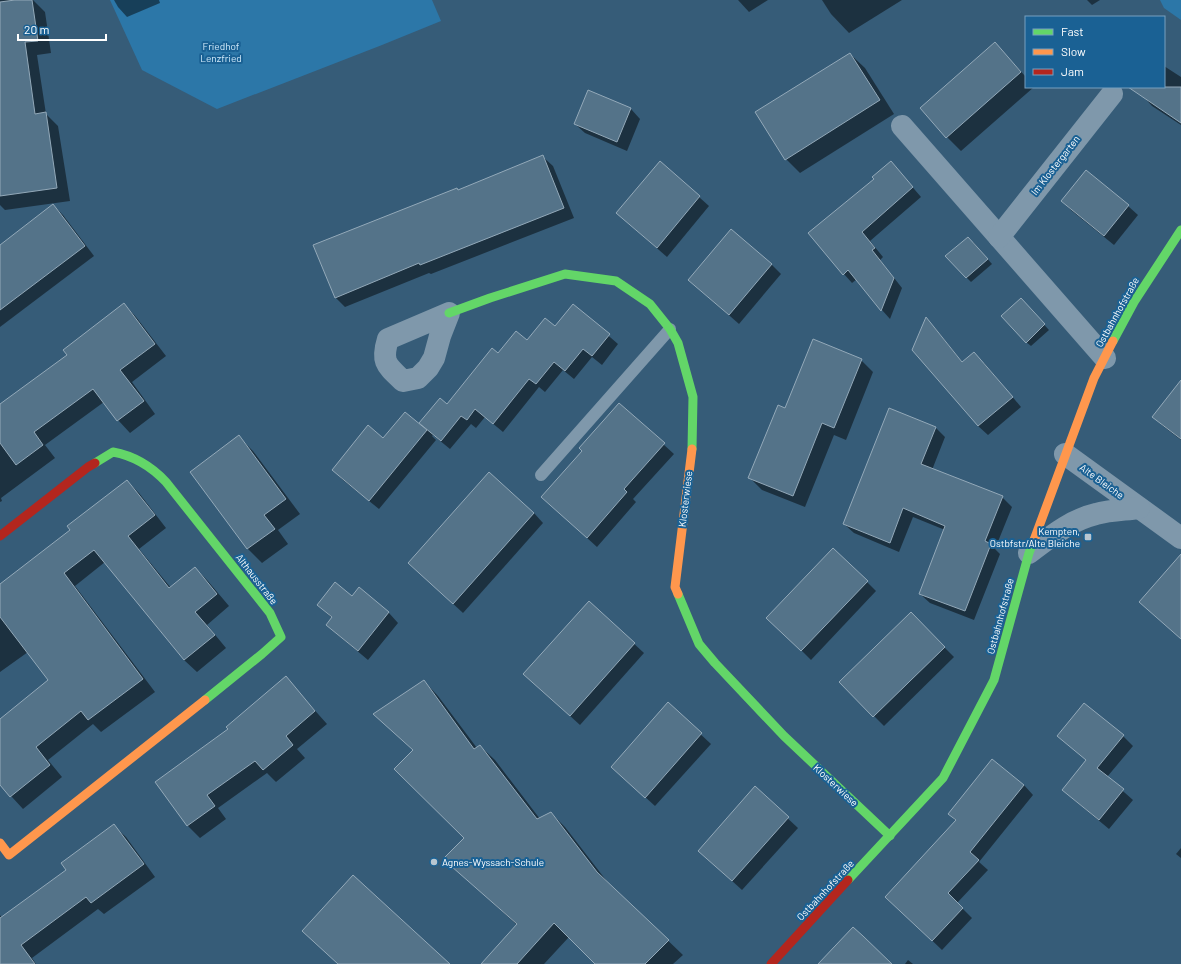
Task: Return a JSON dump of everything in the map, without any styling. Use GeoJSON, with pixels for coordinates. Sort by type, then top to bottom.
{"type":"FeatureCollection","features":[{"type":"Feature","properties":{"kind":"street","name":"Im Klostergarten"},"geometry":{"type":"LineString","coordinates":[[999,237],[1112,94]]}},
{"type":"Feature","properties":{"kind":"street"},"geometry":{"type":"LineString","coordinates":[[902,126],[1105,358]]}},
{"type":"Feature","properties":{"kind":"street","name":"Ostbahnhofstraße"},"geometry":{"type":"LineString","coordinates":[[772,964],[943,778],[994,680],[1029,553],[1094,378],[1142,289],[1181,230]]}},
{"type":"Feature","properties":{"kind":"street","name":"Klosterwiese"},"geometry":{"type":"LineString","coordinates":[[449,313],[565,274],[616,281],[650,304],[670,329],[678,343],[693,398],[693,441],[674,586],[691,627],[699,644],[706,653],[784,736],[890,836]]}},
{"type":"Feature","properties":{"kind":"street","name":"Althausstraße"},"geometry":{"type":"LineString","coordinates":[[0,536],[88,467],[113,452],[130,455],[154,469],[166,482],[270,613],[281,637],[256,659],[9,855],[0,844]]}},
{"type":"Feature","properties":{"kind":"street","name":"Alte Bleiche"},"geometry":{"type":"LineString","coordinates":[[1065,454],[1181,538]]}},
{"type":"Feature","properties":{"kind":"street","name":"Alte Bleiche"},"geometry":{"type":"LineString","coordinates":[[1029,553],[1066,526],[1089,516],[1139,508]]}},
{"type":"Feature","properties":{"kind":"lane"},"geometry":{"type":"LineString","coordinates":[[541,474],[670,329]]}},
{"type":"Feature","properties":{"kind":"green space","name":"Friedhof Lenzfried"},"geometry":{"type":"Polygon","coordinates":[[[110,0],[432,0],[441,21],[217,109],[142,70],[110,0]]]}},
{"type":"Feature","properties":{"kind":"green space"},"geometry":{"type":"Polygon","coordinates":[[[1160,0],[1181,0],[1181,20],[1164,8],[1160,0]]]}},
{"type":"Feature","properties":{"kind":"building"},"geometry":{"type":"Polygon","coordinates":[[[32,0],[38,41],[25,42],[35,114],[46,112],[57,188],[0,196],[0,2],[32,0]]]}},
{"type":"Feature","properties":{"kind":"building"},"geometry":{"type":"Polygon","coordinates":[[[995,42],[1021,72],[946,138],[920,108],[995,42]]]}},
{"type":"Feature","properties":{"kind":"building"},"geometry":{"type":"Polygon","coordinates":[[[850,53],[880,100],[785,160],[755,112],[850,53]]]}},
{"type":"Feature","properties":{"kind":"building"},"geometry":{"type":"Polygon","coordinates":[[[1181,87],[1181,123],[1129,88],[1181,87]]]}},
{"type":"Feature","properties":{"kind":"building"},"geometry":{"type":"Polygon","coordinates":[[[588,90],[631,108],[617,142],[574,124],[588,90]]]}},
{"type":"Feature","properties":{"kind":"building"},"geometry":{"type":"Polygon","coordinates":[[[543,155],[564,208],[420,265],[419,263],[335,298],[313,245],[457,188],[458,190],[543,155]]]}},
{"type":"Feature","properties":{"kind":"building"},"geometry":{"type":"Polygon","coordinates":[[[660,161],[700,196],[657,248],[616,213],[660,161]]]}},
{"type":"Feature","properties":{"kind":"building"},"geometry":{"type":"Polygon","coordinates":[[[891,161],[913,187],[862,232],[875,248],[872,250],[894,278],[881,311],[848,270],[843,275],[808,233],[874,179],[872,177],[891,161]]]}},
{"type":"Feature","properties":{"kind":"building"},"geometry":{"type":"Polygon","coordinates":[[[1086,170],[1129,205],[1104,236],[1061,201],[1086,170]]]}},
{"type":"Feature","properties":{"kind":"building"},"geometry":{"type":"Polygon","coordinates":[[[53,204],[85,246],[0,310],[0,245],[53,204]]]}},
{"type":"Feature","properties":{"kind":"building"},"geometry":{"type":"Polygon","coordinates":[[[731,229],[772,264],[729,315],[688,280],[731,229]]]}},
{"type":"Feature","properties":{"kind":"building"},"geometry":{"type":"Polygon","coordinates":[[[968,237],[988,259],[966,278],[945,256],[968,237]]]}},
{"type":"Feature","properties":{"kind":"building"},"geometry":{"type":"Polygon","coordinates":[[[1021,298],[1045,324],[1026,343],[1001,316],[1021,298]]]}},
{"type":"Feature","properties":{"kind":"building"},"geometry":{"type":"Polygon","coordinates":[[[124,303],[155,344],[120,370],[144,401],[117,421],[93,389],[34,432],[43,445],[16,465],[0,443],[0,404],[67,355],[63,350],[124,303]]]}},
{"type":"Feature","properties":{"kind":"building"},"geometry":{"type":"Polygon","coordinates":[[[573,304],[610,334],[592,356],[583,349],[565,371],[554,362],[536,384],[529,379],[493,424],[475,409],[467,420],[461,416],[441,441],[419,423],[440,398],[447,404],[492,348],[498,353],[516,331],[527,340],[545,318],[555,326],[573,304]]]}},
{"type":"Feature","properties":{"kind":"building"},"geometry":{"type":"Polygon","coordinates":[[[926,317],[962,362],[974,352],[1013,397],[978,426],[912,350],[926,317]]]}},
{"type":"Feature","properties":{"kind":"building"},"geometry":{"type":"Polygon","coordinates":[[[813,339],[862,359],[834,428],[822,423],[793,496],[748,478],[778,405],[785,408],[813,339]]]}},
{"type":"Feature","properties":{"kind":"building"},"geometry":{"type":"Polygon","coordinates":[[[1181,380],[1181,439],[1152,417],[1181,380]]]}},
{"type":"Feature","properties":{"kind":"building"},"geometry":{"type":"Polygon","coordinates":[[[619,403],[665,443],[624,489],[627,492],[587,538],[541,497],[582,451],[579,448],[619,403]]]}},
{"type":"Feature","properties":{"kind":"building"},"geometry":{"type":"Polygon","coordinates":[[[889,408],[936,427],[921,464],[1003,496],[985,541],[991,544],[965,611],[919,594],[945,526],[903,508],[890,543],[843,524],[889,408]]]}},
{"type":"Feature","properties":{"kind":"building"},"geometry":{"type":"Polygon","coordinates":[[[405,412],[427,430],[369,501],[332,470],[368,425],[383,438],[405,412]]]}},
{"type":"Feature","properties":{"kind":"building"},"geometry":{"type":"Polygon","coordinates":[[[239,435],[286,499],[264,515],[275,529],[247,549],[190,472],[239,435]]]}},
{"type":"Feature","properties":{"kind":"building"},"geometry":{"type":"Polygon","coordinates":[[[489,472],[534,513],[453,604],[408,563],[489,472]]]}},
{"type":"Feature","properties":{"kind":"building"},"geometry":{"type":"Polygon","coordinates":[[[127,480],[155,515],[128,536],[169,588],[195,567],[217,594],[195,612],[215,635],[184,660],[94,550],[64,573],[143,679],[88,720],[81,711],[36,747],[50,765],[10,797],[0,785],[0,719],[48,680],[0,617],[0,584],[70,530],[67,526],[127,480]]]}},
{"type":"Feature","properties":{"kind":"building"},"geometry":{"type":"Polygon","coordinates":[[[833,548],[868,581],[801,651],[766,618],[833,548]]]}},
{"type":"Feature","properties":{"kind":"building"},"geometry":{"type":"Polygon","coordinates":[[[1181,554],[1181,639],[1139,602],[1181,554]]]}},
{"type":"Feature","properties":{"kind":"building"},"geometry":{"type":"Polygon","coordinates":[[[335,582],[352,596],[359,587],[389,612],[358,651],[326,625],[332,617],[317,605],[335,582]]]}},
{"type":"Feature","properties":{"kind":"building"},"geometry":{"type":"Polygon","coordinates":[[[589,601],[635,643],[570,716],[523,674],[589,601]]]}},
{"type":"Feature","properties":{"kind":"building"},"geometry":{"type":"Polygon","coordinates":[[[911,612],[945,647],[873,717],[839,682],[911,612]]]}},
{"type":"Feature","properties":{"kind":"building"},"geometry":{"type":"Polygon","coordinates":[[[286,676],[315,711],[286,736],[293,745],[263,770],[255,761],[207,795],[215,806],[187,826],[155,782],[228,729],[226,727],[286,676]]]}},
{"type":"Feature","properties":{"kind":"building"},"geometry":{"type":"Polygon","coordinates":[[[424,680],[474,749],[480,745],[537,819],[551,812],[597,872],[669,940],[645,964],[595,964],[554,923],[517,964],[481,964],[517,924],[443,859],[464,838],[394,769],[413,750],[373,714],[424,680]]]}},
{"type":"Feature","properties":{"kind":"building"},"geometry":{"type":"Polygon","coordinates":[[[668,702],[702,733],[645,798],[611,767],[668,702]]]}},
{"type":"Feature","properties":{"kind":"building"},"geometry":{"type":"Polygon","coordinates":[[[1084,703],[1124,735],[1097,768],[1124,789],[1099,820],[1062,790],[1086,760],[1057,736],[1084,703]]]}},
{"type":"Feature","properties":{"kind":"building"},"geometry":{"type":"Polygon","coordinates":[[[992,759],[1024,785],[970,852],[979,860],[948,893],[963,908],[932,941],[885,897],[956,820],[948,814],[992,759]]]}},
{"type":"Feature","properties":{"kind":"building"},"geometry":{"type":"Polygon","coordinates":[[[755,786],[789,817],[732,881],[698,851],[755,786]]]}},
{"type":"Feature","properties":{"kind":"building"},"geometry":{"type":"Polygon","coordinates":[[[114,824],[144,864],[91,903],[86,897],[21,945],[35,964],[0,964],[0,918],[66,870],[61,863],[114,824]]]}},
{"type":"Feature","properties":{"kind":"building"},"geometry":{"type":"Polygon","coordinates":[[[353,875],[450,964],[338,964],[302,931],[353,875]]]}},
{"type":"Feature","properties":{"kind":"building"},"geometry":{"type":"Polygon","coordinates":[[[853,927],[863,936],[892,964],[818,964],[853,927]]]}},
{"type":"Feature","properties":{"kind":"traffic: fast"},"geometry":{"type":"LineString","coordinates":[[1113,341],[1134,302],[1181,230]]}},
{"type":"Feature","properties":{"kind":"traffic: fast"},"geometry":{"type":"LineString","coordinates":[[449,313],[565,274],[616,281],[650,304],[670,329],[678,343],[693,397],[692,449]]}},
{"type":"Feature","properties":{"kind":"traffic: fast"},"geometry":{"type":"LineString","coordinates":[[95,463],[113,452],[142,462],[154,471],[166,482],[270,613],[281,637],[205,700]]}},
{"type":"Feature","properties":{"kind":"traffic: fast"},"geometry":{"type":"LineString","coordinates":[[848,880],[943,778],[994,680],[1029,553],[1034,540]]}},
{"type":"Feature","properties":{"kind":"traffic: fast"},"geometry":{"type":"LineString","coordinates":[[678,594],[699,644],[715,663],[784,736],[890,836]]}},
{"type":"Feature","properties":{"kind":"traffic: slow"},"geometry":{"type":"LineString","coordinates":[[1034,540],[1094,378],[1113,341]]}},
{"type":"Feature","properties":{"kind":"traffic: slow"},"geometry":{"type":"LineString","coordinates":[[678,594],[675,587],[692,449]]}},
{"type":"Feature","properties":{"kind":"traffic: slow"},"geometry":{"type":"LineString","coordinates":[[0,843],[9,855],[205,700]]}},
{"type":"Feature","properties":{"kind":"traffic: jam"},"geometry":{"type":"LineString","coordinates":[[0,536],[95,463]]}},
{"type":"Feature","properties":{"kind":"traffic: jam"},"geometry":{"type":"LineString","coordinates":[[771,964],[848,880]]}},
{"type":"Feature","properties":{"kind":"place","name":"Kempten, Ostbfstr/Alte Bleiche"},"geometry":{"type":"Point","coordinates":[1088,537]}},
{"type":"Feature","properties":{"kind":"place","name":"Agnes-Wyssach-Schule"},"geometry":{"type":"Point","coordinates":[434,862]}}]}
